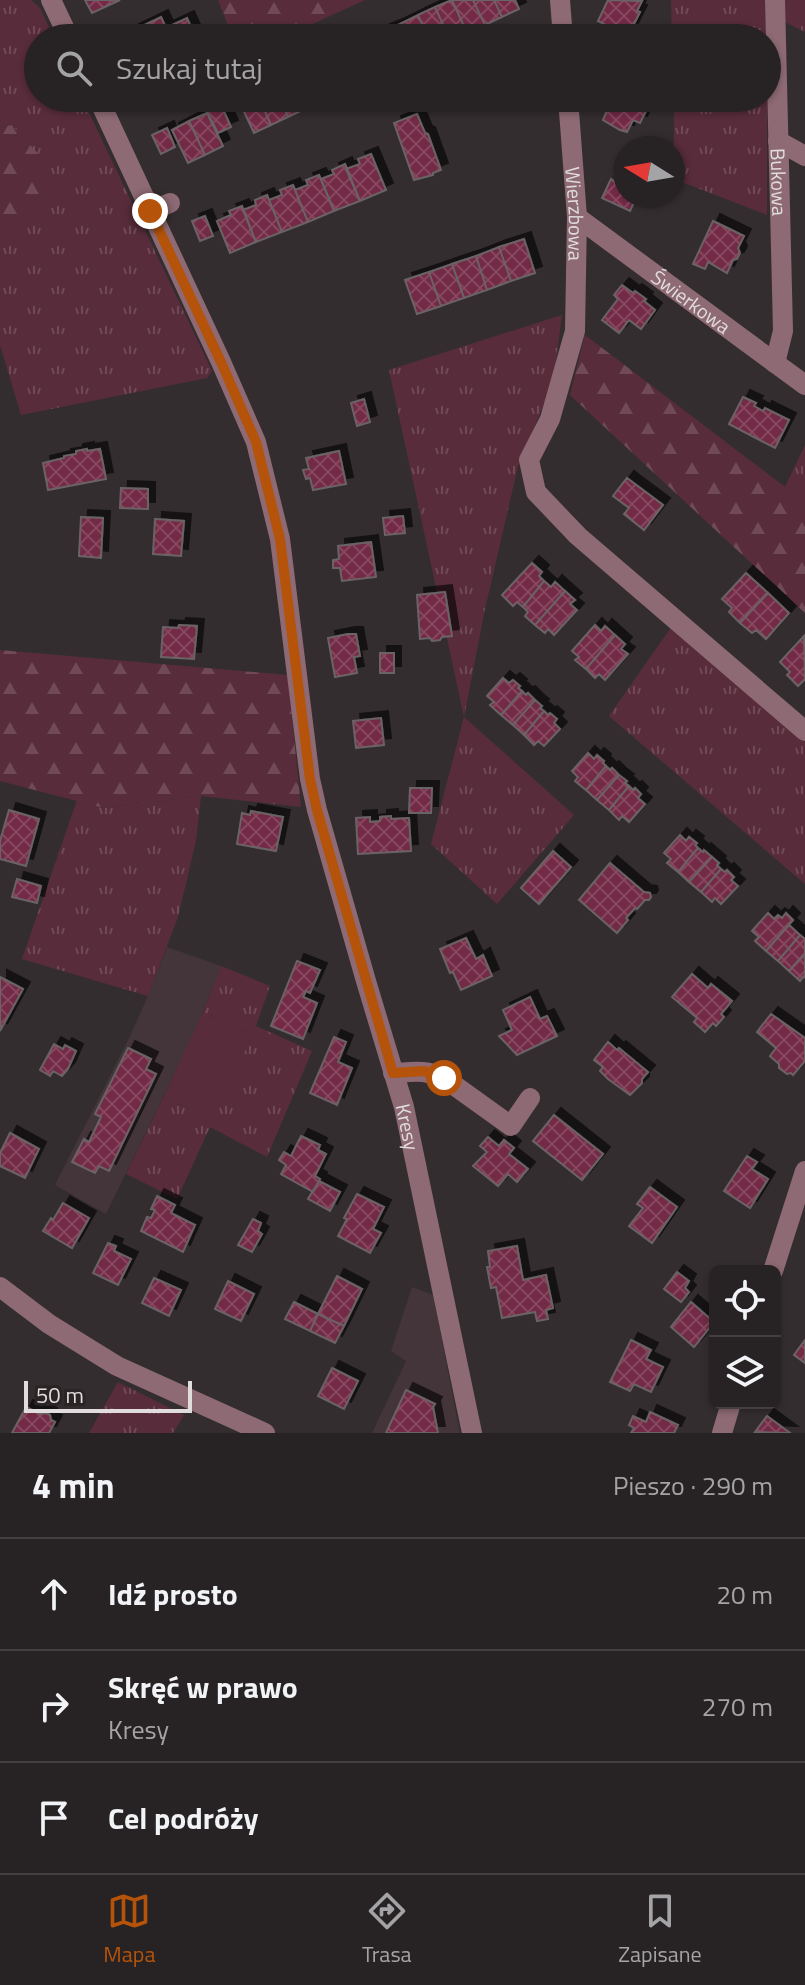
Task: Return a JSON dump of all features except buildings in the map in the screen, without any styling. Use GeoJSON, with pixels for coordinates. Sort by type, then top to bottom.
{"type":"FeatureCollection","features":[{"type":"Feature","properties":{"kind":"street"},"geometry":{"type":"LineString","coordinates":[[51,0],[62,24]]}},
{"type":"Feature","properties":{"kind":"street"},"geometry":{"type":"LineString","coordinates":[[560,0],[562,24]]}},
{"type":"Feature","properties":{"kind":"street","name":"Bukowa"},"geometry":{"type":"LineString","coordinates":[[775,0],[776,24]]}},
{"type":"Feature","properties":{"kind":"street","name":"Kresy"},"geometry":{"type":"LineString","coordinates":[[104,112],[256,442],[280,539],[313,789],[404,1107],[472,1433]]}},
{"type":"Feature","properties":{"kind":"street","name":"Wierzbowa"},"geometry":{"type":"LineString","coordinates":[[569,112],[577,217],[575,331],[550,419],[529,460],[536,492],[578,536],[805,731]]}},
{"type":"Feature","properties":{"kind":"street","name":"Bukowa"},"geometry":{"type":"LineString","coordinates":[[775,363],[783,331],[777,112]]}},
{"type":"Feature","properties":{"kind":"street"},"geometry":{"type":"LineString","coordinates":[[778,141],[805,156]]}},
{"type":"Feature","properties":{"kind":"street"},"geometry":{"type":"LineString","coordinates":[[150,211],[170,203]]}},
{"type":"Feature","properties":{"kind":"street","name":"Świerkowa"},"geometry":{"type":"LineString","coordinates":[[577,217],[805,385]]}},
{"type":"Feature","properties":{"kind":"street"},"geometry":{"type":"LineString","coordinates":[[393,1073],[424,1071],[444,1078],[511,1126],[530,1098]]}},
{"type":"Feature","properties":{"kind":"street"},"geometry":{"type":"LineString","coordinates":[[775,1265],[805,1171]]}},
{"type":"Feature","properties":{"kind":"street"},"geometry":{"type":"LineString","coordinates":[[0,1287],[49,1324],[117,1366],[265,1433]]}},
{"type":"Feature","properties":{"kind":"street"},"geometry":{"type":"LineString","coordinates":[[722,1433],[729,1409]]}},
{"type":"Feature","properties":{"kind":"shaded area"},"geometry":{"type":"Polygon","coordinates":[[[167,947],[221,966],[194,1034],[106,1214],[55,1185],[130,1036],[167,947]]]}},
{"type":"Feature","properties":{"kind":"shaded area"},"geometry":{"type":"Polygon","coordinates":[[[412,1287],[433,1295],[460,1433],[372,1433],[406,1361],[391,1351],[412,1287]]]}},
{"type":"Feature","properties":{"kind":"green space"},"geometry":{"type":"Polygon","coordinates":[[[0,0],[31,0],[40,8],[47,24],[24,24],[24,112],[89,112],[212,371],[207,378],[21,415],[0,345],[0,246],[44,189],[12,125],[0,127],[0,0]]]}},
{"type":"Feature","properties":{"kind":"green space"},"geometry":{"type":"Polygon","coordinates":[[[218,0],[365,0],[313,24],[227,24],[218,0]]]}},
{"type":"Feature","properties":{"kind":"green space"},"geometry":{"type":"Polygon","coordinates":[[[671,0],[765,0],[766,24],[672,24],[671,0]]]}},
{"type":"Feature","properties":{"kind":"green space"},"geometry":{"type":"Polygon","coordinates":[[[783,0],[805,0],[805,32],[783,21],[783,0]]]}},
{"type":"Feature","properties":{"kind":"green space"},"geometry":{"type":"Polygon","coordinates":[[[674,112],[767,112],[767,215],[685,183],[685,136],[674,136],[674,112]]]}},
{"type":"Feature","properties":{"kind":"green space"},"geometry":{"type":"Polygon","coordinates":[[[12,125],[42,158],[44,189],[0,246],[0,127],[12,125]]]}},
{"type":"Feature","properties":{"kind":"green space"},"geometry":{"type":"Polygon","coordinates":[[[562,315],[553,382],[518,466],[464,717],[389,370],[562,315]]]}},
{"type":"Feature","properties":{"kind":"green space"},"geometry":{"type":"Polygon","coordinates":[[[585,335],[785,487],[805,509],[805,613],[570,395],[585,335]]]}},
{"type":"Feature","properties":{"kind":"green space"},"geometry":{"type":"Polygon","coordinates":[[[805,445],[805,509],[785,487],[805,445]]]}},
{"type":"Feature","properties":{"kind":"green space"},"geometry":{"type":"Polygon","coordinates":[[[672,626],[805,742],[805,884],[609,716],[672,626]]]}},
{"type":"Feature","properties":{"kind":"green space"},"geometry":{"type":"Polygon","coordinates":[[[0,650],[288,675],[301,807],[201,796],[104,808],[0,781],[0,650]]]}},
{"type":"Feature","properties":{"kind":"green space"},"geometry":{"type":"Polygon","coordinates":[[[464,717],[574,815],[497,904],[431,844],[464,717]]]}},
{"type":"Feature","properties":{"kind":"green space"},"geometry":{"type":"Polygon","coordinates":[[[201,796],[196,841],[178,917],[148,996],[22,959],[77,800],[104,808],[201,796]]]}},
{"type":"Feature","properties":{"kind":"green space"},"geometry":{"type":"Polygon","coordinates":[[[221,966],[270,986],[256,1026],[312,1051],[267,1157],[210,1127],[177,1199],[126,1174],[164,1096],[213,1120],[252,1035],[203,1012],[221,966]]]}},
{"type":"Feature","properties":{"kind":"green space"},"geometry":{"type":"Polygon","coordinates":[[[203,1012],[252,1035],[213,1121],[164,1096],[203,1012]]]}},
{"type":"Feature","properties":{"kind":"green space"},"geometry":{"type":"Polygon","coordinates":[[[118,1382],[184,1415],[173,1433],[89,1433],[118,1382]]]}},
{"type":"Feature","properties":{"kind":"route"},"geometry":{"type":"LineString","coordinates":[[150,211],[256,442],[280,539],[310,779],[393,1073],[424,1071],[444,1078]]}}]}
